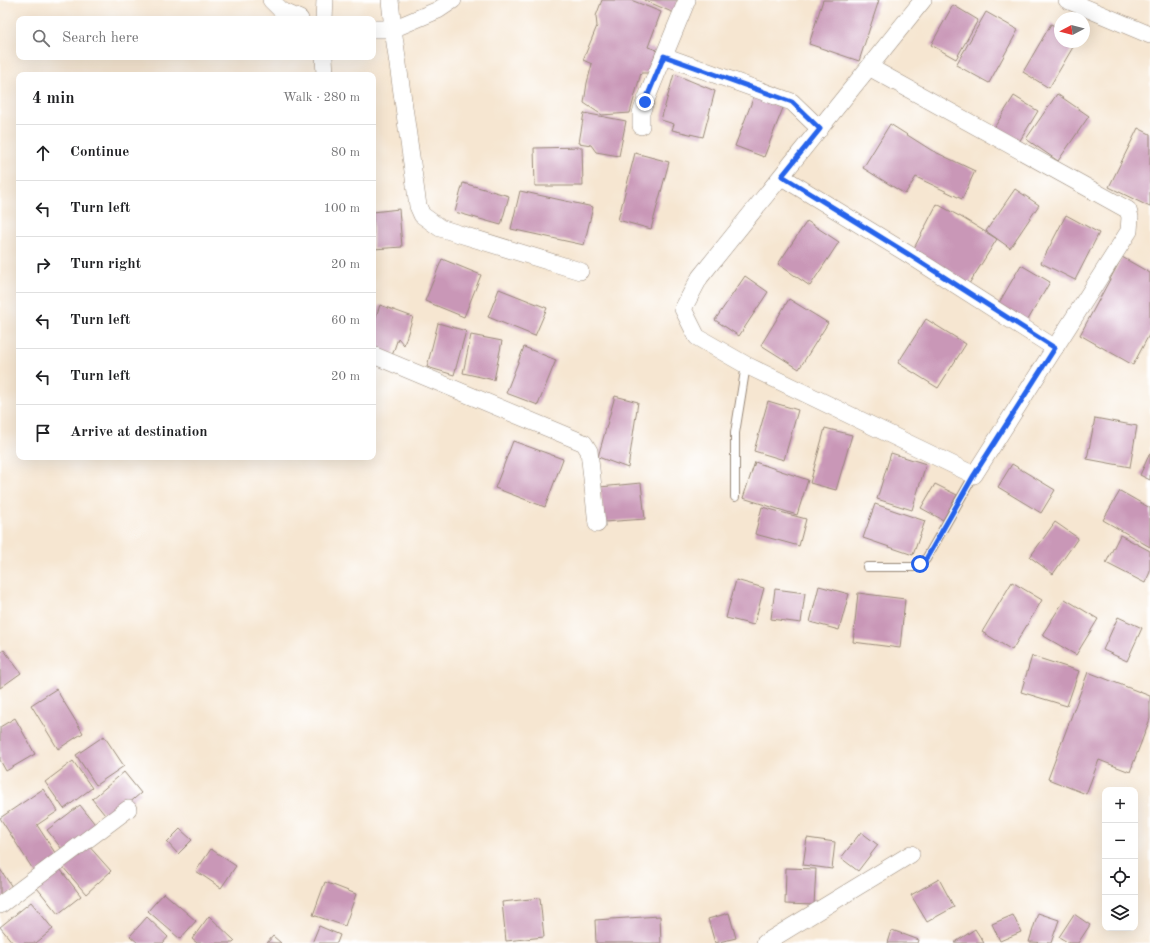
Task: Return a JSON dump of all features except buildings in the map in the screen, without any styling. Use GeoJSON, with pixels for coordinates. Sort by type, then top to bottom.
{"type":"FeatureCollection","features":[{"type":"Feature","properties":{"kind":"street"},"geometry":{"type":"LineString","coordinates":[[271,0],[282,11],[293,16]]}},
{"type":"Feature","properties":{"kind":"street"},"geometry":{"type":"LineString","coordinates":[[324,16],[325,0]]}},
{"type":"Feature","properties":{"kind":"street"},"geometry":{"type":"LineString","coordinates":[[390,0],[418,206],[422,215],[440,228],[580,271]]}},
{"type":"Feature","properties":{"kind":"street"},"geometry":{"type":"LineString","coordinates":[[376,29],[393,29],[438,10],[453,0]]}},
{"type":"Feature","properties":{"kind":"street"},"geometry":{"type":"LineString","coordinates":[[641,126],[641,113],[687,0]]}},
{"type":"Feature","properties":{"kind":"street"},"geometry":{"type":"LineString","coordinates":[[869,67],[1128,210],[1130,217],[1129,231],[974,475],[746,365],[697,337],[682,309],[700,277],[820,129],[869,67],[923,0]]}},
{"type":"Feature","properties":{"kind":"street"},"geometry":{"type":"LineString","coordinates":[[1067,0],[1150,35]]}},
{"type":"Feature","properties":{"kind":"street"},"geometry":{"type":"LineString","coordinates":[[664,56],[792,102],[820,129]]}},
{"type":"Feature","properties":{"kind":"street"},"geometry":{"type":"LineString","coordinates":[[324,60],[325,72]]}},
{"type":"Feature","properties":{"kind":"street"},"geometry":{"type":"LineString","coordinates":[[782,176],[1055,348]]}},
{"type":"Feature","properties":{"kind":"street"},"geometry":{"type":"LineString","coordinates":[[376,356],[584,443],[589,451],[597,524]]}},
{"type":"Feature","properties":{"kind":"street"},"geometry":{"type":"LineString","coordinates":[[0,905],[128,809]]}},
{"type":"Feature","properties":{"kind":"street"},"geometry":{"type":"LineString","coordinates":[[765,943],[911,854]]}},
{"type":"Feature","properties":{"kind":"lane"},"geometry":{"type":"LineString","coordinates":[[735,497],[735,433],[746,365]]}},
{"type":"Feature","properties":{"kind":"lane"},"geometry":{"type":"LineString","coordinates":[[867,566],[914,567],[926,559],[974,475]]}},
{"type":"Feature","properties":{"kind":"route"},"geometry":{"type":"LineString","coordinates":[[645,102],[664,56],[792,102],[820,129],[782,176],[1055,348],[974,475],[926,559],[920,564]]}}]}
